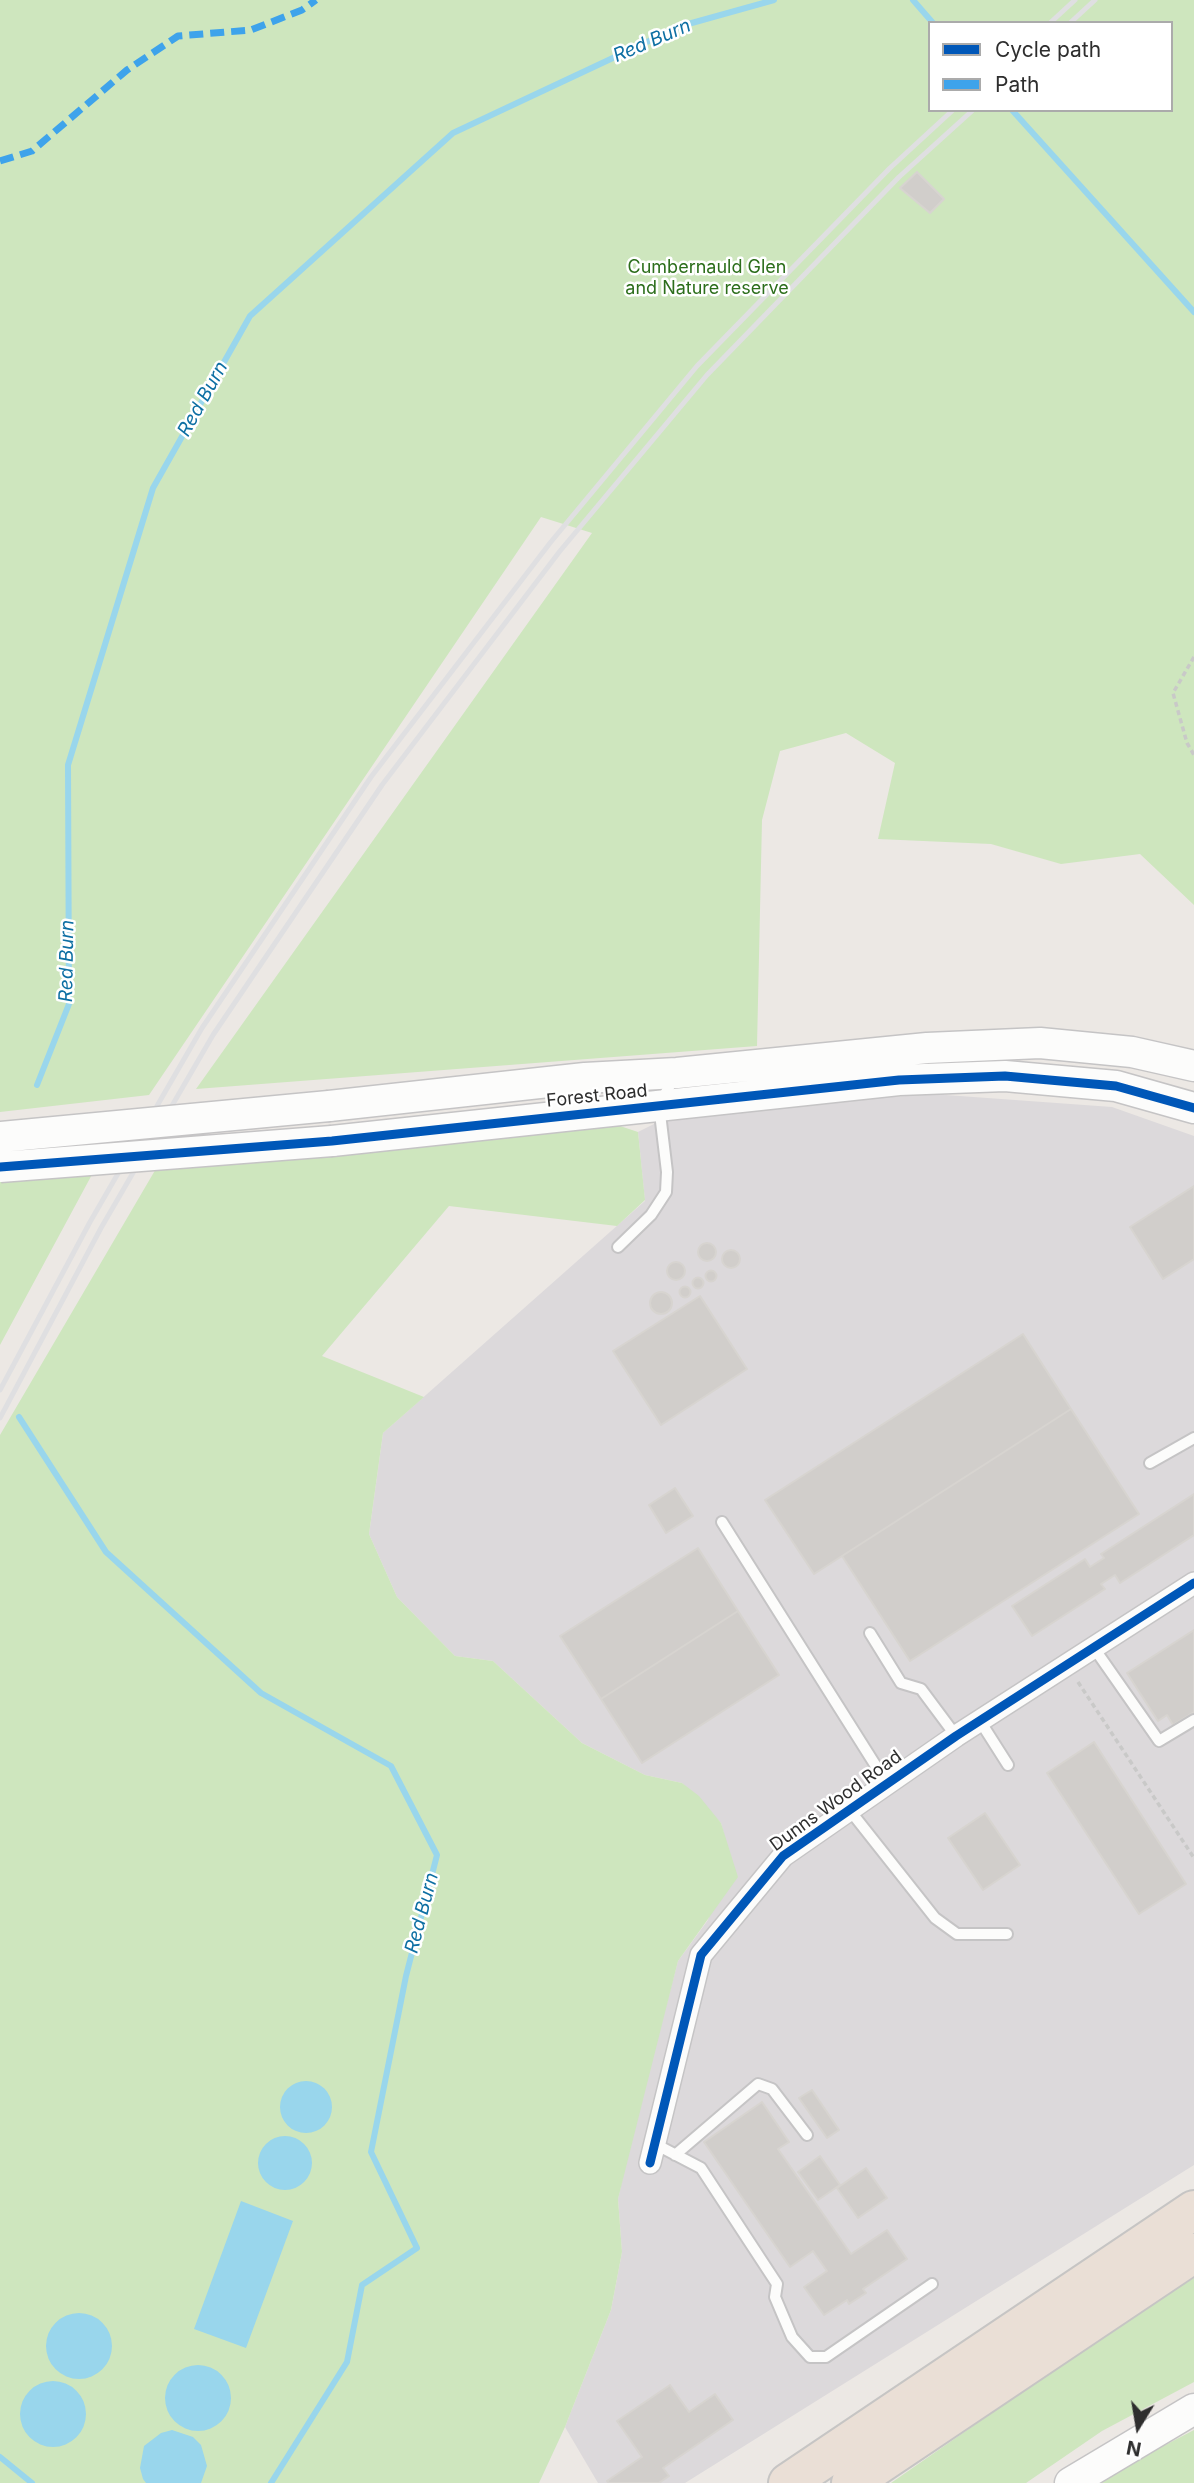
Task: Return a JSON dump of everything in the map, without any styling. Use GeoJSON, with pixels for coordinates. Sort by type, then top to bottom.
{"type":"FeatureCollection","features":[{"type":"Feature","properties":{"kind":"highway"},"geometry":{"type":"LineString","coordinates":[[788,2483],[1194,2210]]}},
{"type":"Feature","properties":{"kind":"highway"},"geometry":{"type":"LineString","coordinates":[[850,2483],[1194,2253]]}},
{"type":"Feature","properties":{"kind":"street","name":"Forest Road"},"geometry":{"type":"LineString","coordinates":[[0,1137],[329,1106],[585,1078],[677,1073],[928,1048],[1040,1043],[1132,1052],[1194,1066]]}},
{"type":"Feature","properties":{"kind":"street","name":"Forest Road"},"geometry":{"type":"LineString","coordinates":[[0,1167],[332,1140],[899,1080],[1005,1076],[1116,1086],[1194,1108]]}},
{"type":"Feature","properties":{"kind":"street","name":"Dunns Wood Road"},"geometry":{"type":"LineString","coordinates":[[653,2153],[701,1955],[783,1856],[956,1735],[1194,1583]]}},
{"type":"Feature","properties":{"kind":"street"},"geometry":{"type":"LineString","coordinates":[[1070,2483],[1194,2409]]}},
{"type":"Feature","properties":{"kind":"lane"},"geometry":{"type":"LineString","coordinates":[[618,1247],[651,1215],[666,1192],[667,1172],[659,1105],[677,1073]]}},
{"type":"Feature","properties":{"kind":"lane"},"geometry":{"type":"LineString","coordinates":[[1150,1463],[1194,1438]]}},
{"type":"Feature","properties":{"kind":"lane"},"geometry":{"type":"LineString","coordinates":[[722,1522],[886,1782]]}},
{"type":"Feature","properties":{"kind":"lane"},"geometry":{"type":"LineString","coordinates":[[870,1633],[901,1683],[921,1689],[956,1735]]}},
{"type":"Feature","properties":{"kind":"lane"},"geometry":{"type":"LineString","coordinates":[[1094,1648],[1159,1741],[1194,1720]]}},
{"type":"Feature","properties":{"kind":"lane"},"geometry":{"type":"LineString","coordinates":[[980,1721],[1008,1765]]}},
{"type":"Feature","properties":{"kind":"lane"},"geometry":{"type":"LineString","coordinates":[[848,1808],[935,1919],[957,1934],[1007,1934]]}},
{"type":"Feature","properties":{"kind":"lane"},"geometry":{"type":"LineString","coordinates":[[675,2155],[758,2084],[772,2089],[807,2135]]}},
{"type":"Feature","properties":{"kind":"lane"},"geometry":{"type":"LineString","coordinates":[[653,2153],[675,2155],[701,2168],[777,2284],[775,2297],[792,2337],[810,2357],[826,2357],[932,2284]]}},
{"type":"Feature","properties":{"kind":"path"},"geometry":{"type":"LineString","coordinates":[[1194,657],[1173,693],[1187,743],[1194,755]]}},
{"type":"Feature","properties":{"kind":"path"},"geometry":{"type":"LineString","coordinates":[[1068,1665],[1194,1857]]}},
{"type":"Feature","properties":{"kind":"shaded area"},"geometry":{"type":"Polygon","coordinates":[[[932,1094],[1112,1107],[1194,1136],[1194,2165],[685,2483],[598,2483],[565,2427],[611,2310],[622,2252],[618,2199],[636,2118],[678,1961],[708,1920],[724,1835],[721,1823],[682,1783],[645,1775],[582,1743],[493,1661],[455,1656],[397,1597],[369,1534],[383,1433],[645,1201],[638,1132],[676,1113],[932,1094]]]}},
{"type":"Feature","properties":{"kind":"green space","name":"Cumbernauld Glen and Nature reserve"},"geometry":{"type":"Polygon","coordinates":[[[0,0],[1194,0],[1194,905],[1140,854],[1061,864],[991,844],[878,839],[895,763],[846,733],[780,751],[762,820],[757,1046],[196,1089],[592,533],[541,517],[149,1095],[0,1112],[0,0]]]}},
{"type":"Feature","properties":{"kind":"green space"},"geometry":{"type":"Polygon","coordinates":[[[617,1125],[638,1132],[645,1200],[617,1226],[449,1206],[322,1356],[424,1397],[383,1433],[369,1534],[397,1597],[455,1656],[493,1661],[582,1743],[645,1775],[682,1783],[699,1796],[721,1823],[738,1877],[678,1961],[618,2199],[622,2252],[611,2310],[565,2427],[539,2483],[0,2483],[0,1435],[157,1167],[617,1125]]]}},
{"type":"Feature","properties":{"kind":"green space"},"geometry":{"type":"Polygon","coordinates":[[[95,1169],[0,1345],[0,1178],[95,1169]]]}},
{"type":"Feature","properties":{"kind":"green space"},"geometry":{"type":"Polygon","coordinates":[[[1194,2278],[1194,2382],[1102,2431],[1026,2483],[891,2483],[1124,2321],[1194,2278]]]}},
{"type":"Feature","properties":{"kind":"green space"},"geometry":{"type":"Polygon","coordinates":[[[1194,2430],[1194,2483],[1102,2483],[1125,2466],[1194,2430]]]}},
{"type":"Feature","properties":{"kind":"water"},"geometry":{"type":"Polygon","coordinates":[[[306,2081],[325,2088],[332,2107],[325,2126],[306,2133],[287,2126],[280,2107],[287,2088],[306,2081]]]}},
{"type":"Feature","properties":{"kind":"water"},"geometry":{"type":"Polygon","coordinates":[[[285,2136],[304,2144],[312,2163],[304,2182],[285,2190],[266,2182],[258,2163],[266,2144],[285,2136]]]}},
{"type":"Feature","properties":{"kind":"water"},"geometry":{"type":"Polygon","coordinates":[[[241,2201],[293,2221],[246,2348],[194,2329],[241,2201]]]}},
{"type":"Feature","properties":{"kind":"water"},"geometry":{"type":"Polygon","coordinates":[[[72,2313],[86,2313],[98,2318],[107,2327],[112,2346],[110,2359],[103,2370],[86,2379],[72,2379],[60,2374],[51,2365],[46,2353],[46,2339],[51,2327],[60,2318],[72,2313]]]}},
{"type":"Feature","properties":{"kind":"water"},"geometry":{"type":"Polygon","coordinates":[[[191,2365],[205,2365],[217,2370],[226,2379],[231,2398],[229,2411],[222,2422],[205,2431],[191,2431],[179,2426],[170,2417],[165,2405],[165,2391],[170,2379],[179,2370],[191,2365]]]}},
{"type":"Feature","properties":{"kind":"water"},"geometry":{"type":"Polygon","coordinates":[[[46,2381],[60,2381],[72,2386],[81,2395],[86,2414],[84,2427],[77,2438],[60,2447],[46,2447],[34,2442],[25,2433],[20,2421],[20,2407],[25,2395],[34,2386],[46,2381]]]}},
{"type":"Feature","properties":{"kind":"water"},"geometry":{"type":"Polygon","coordinates":[[[172,2430],[193,2437],[201,2445],[207,2466],[201,2483],[146,2483],[143,2479],[140,2468],[144,2446],[161,2433],[172,2430]]]}},
{"type":"Feature","properties":{"kind":"building"},"geometry":{"type":"Polygon","coordinates":[[[917,172],[944,199],[930,213],[900,188],[917,172]]]}},
{"type":"Feature","properties":{"kind":"building"},"geometry":{"type":"Polygon","coordinates":[[[1194,1186],[1194,1259],[1163,1279],[1130,1227],[1194,1186]]]}},
{"type":"Feature","properties":{"kind":"building"},"geometry":{"type":"Polygon","coordinates":[[[703,1243],[711,1243],[716,1252],[714,1259],[703,1261],[698,1256],[698,1248],[703,1243]]]}},
{"type":"Feature","properties":{"kind":"building"},"geometry":{"type":"Polygon","coordinates":[[[727,1250],[735,1250],[740,1259],[738,1266],[727,1268],[722,1263],[722,1255],[727,1250]]]}},
{"type":"Feature","properties":{"kind":"building"},"geometry":{"type":"Polygon","coordinates":[[[672,1262],[680,1262],[685,1271],[683,1278],[672,1280],[667,1275],[667,1267],[672,1262]]]}},
{"type":"Feature","properties":{"kind":"building"},"geometry":{"type":"Polygon","coordinates":[[[711,1271],[715,1272],[715,1280],[711,1281],[707,1280],[706,1276],[707,1272],[711,1271]]]}},
{"type":"Feature","properties":{"kind":"building"},"geometry":{"type":"Polygon","coordinates":[[[698,1278],[702,1279],[702,1287],[698,1288],[694,1287],[693,1283],[694,1279],[698,1278]]]}},
{"type":"Feature","properties":{"kind":"building"},"geometry":{"type":"Polygon","coordinates":[[[685,1287],[689,1288],[689,1296],[685,1297],[681,1296],[680,1292],[681,1288],[685,1287]]]}},
{"type":"Feature","properties":{"kind":"building"},"geometry":{"type":"Polygon","coordinates":[[[661,1292],[669,1295],[672,1303],[669,1311],[661,1314],[653,1311],[650,1303],[653,1295],[661,1292]]]}},
{"type":"Feature","properties":{"kind":"building"},"geometry":{"type":"Polygon","coordinates":[[[700,1296],[747,1369],[661,1425],[613,1351],[700,1296]]]}},
{"type":"Feature","properties":{"kind":"building"},"geometry":{"type":"Polygon","coordinates":[[[1023,1334],[1071,1409],[814,1574],[765,1500],[1023,1334]]]}},
{"type":"Feature","properties":{"kind":"building"},"geometry":{"type":"Polygon","coordinates":[[[1071,1409],[1139,1514],[910,1661],[842,1556],[1071,1409]]]}},
{"type":"Feature","properties":{"kind":"building"},"geometry":{"type":"Polygon","coordinates":[[[675,1488],[693,1516],[666,1533],[649,1505],[675,1488]]]}},
{"type":"Feature","properties":{"kind":"building"},"geometry":{"type":"Polygon","coordinates":[[[1194,1494],[1194,1535],[1120,1583],[1115,1575],[1101,1584],[1105,1589],[1032,1636],[1012,1606],[1085,1559],[1090,1567],[1104,1558],[1101,1554],[1194,1494]]]}},
{"type":"Feature","properties":{"kind":"building"},"geometry":{"type":"Polygon","coordinates":[[[698,1548],[738,1611],[601,1699],[560,1636],[698,1548]]]}},
{"type":"Feature","properties":{"kind":"building"},"geometry":{"type":"Polygon","coordinates":[[[738,1611],[779,1675],[642,1763],[601,1699],[738,1611]]]}},
{"type":"Feature","properties":{"kind":"building"},"geometry":{"type":"Polygon","coordinates":[[[1194,1630],[1194,1712],[1173,1725],[1167,1715],[1158,1721],[1127,1673],[1194,1630]]]}},
{"type":"Feature","properties":{"kind":"building"},"geometry":{"type":"Polygon","coordinates":[[[1094,1742],[1186,1884],[1139,1914],[1047,1773],[1094,1742]]]}},
{"type":"Feature","properties":{"kind":"building"},"geometry":{"type":"Polygon","coordinates":[[[985,1813],[1020,1865],[983,1890],[948,1838],[985,1813]]]}},
{"type":"Feature","properties":{"kind":"building"},"geometry":{"type":"Polygon","coordinates":[[[812,2090],[839,2130],[827,2138],[799,2098],[812,2090]]]}},
{"type":"Feature","properties":{"kind":"building"},"geometry":{"type":"Polygon","coordinates":[[[762,2102],[789,2142],[778,2149],[851,2254],[887,2230],[907,2259],[863,2289],[866,2293],[849,2304],[847,2300],[824,2315],[804,2287],[827,2271],[813,2251],[790,2267],[704,2142],[762,2102]]]}},
{"type":"Feature","properties":{"kind":"building"},"geometry":{"type":"Polygon","coordinates":[[[820,2156],[840,2185],[818,2200],[798,2172],[820,2156]]]}},
{"type":"Feature","properties":{"kind":"building"},"geometry":{"type":"Polygon","coordinates":[[[866,2168],[887,2198],[858,2218],[837,2188],[866,2168]]]}},
{"type":"Feature","properties":{"kind":"building"},"geometry":{"type":"Polygon","coordinates":[[[670,2385],[689,2412],[715,2394],[733,2420],[663,2468],[669,2476],[659,2483],[609,2483],[607,2481],[642,2457],[617,2421],[670,2385]]]}},
{"type":"Feature","properties":{"kind":"waterway","name":"Red Burn"},"geometry":{"type":"LineString","coordinates":[[37,1085],[69,1004],[68,765],[153,488],[250,316],[453,133],[681,26],[774,0]]}},
{"type":"Feature","properties":{"kind":"waterway","name":"Red Burn"},"geometry":{"type":"LineString","coordinates":[[913,0],[931,21]]}},
{"type":"Feature","properties":{"kind":"waterway","name":"Red Burn"},"geometry":{"type":"LineString","coordinates":[[1014,112],[1194,312]]}},
{"type":"Feature","properties":{"kind":"waterway","name":"Red Burn"},"geometry":{"type":"LineString","coordinates":[[19,1417],[106,1552],[261,1693],[391,1766],[437,1855],[406,1976],[371,2152],[417,2248],[362,2285],[347,2362],[271,2483]]}},
{"type":"Feature","properties":{"kind":"waterway","name":"Red Burn"},"geometry":{"type":"LineString","coordinates":[[0,2457],[32,2483]]}},
{"type":"Feature","properties":{"kind":"railway"},"geometry":{"type":"LineString","coordinates":[[1052,21],[1075,0]]}},
{"type":"Feature","properties":{"kind":"railway"},"geometry":{"type":"LineString","coordinates":[[1072,21],[1095,0]]}},
{"type":"Feature","properties":{"kind":"railway"},"geometry":{"type":"LineString","coordinates":[[0,1390],[90,1222],[202,1028],[371,777],[550,543],[697,366],[890,168],[951,112]]}},
{"type":"Feature","properties":{"kind":"railway"},"geometry":{"type":"LineString","coordinates":[[0,1418],[101,1228],[213,1035],[382,785],[560,551],[707,375],[899,177],[971,112]]}},
{"type":"Feature","properties":{"kind":"marked path"},"geometry":{"type":"LineString","coordinates":[[0,161],[32,151],[127,70],[178,36],[251,30],[302,10],[316,0]]}},
{"type":"Feature","properties":{"kind":"cycle path"},"geometry":{"type":"LineString","coordinates":[[0,1167],[332,1141],[899,1080],[1005,1076],[1116,1086],[1194,1108]]}},
{"type":"Feature","properties":{"kind":"cycle path"},"geometry":{"type":"LineString","coordinates":[[650,2163],[701,1955],[783,1856],[956,1736],[1194,1583]]}}]}
